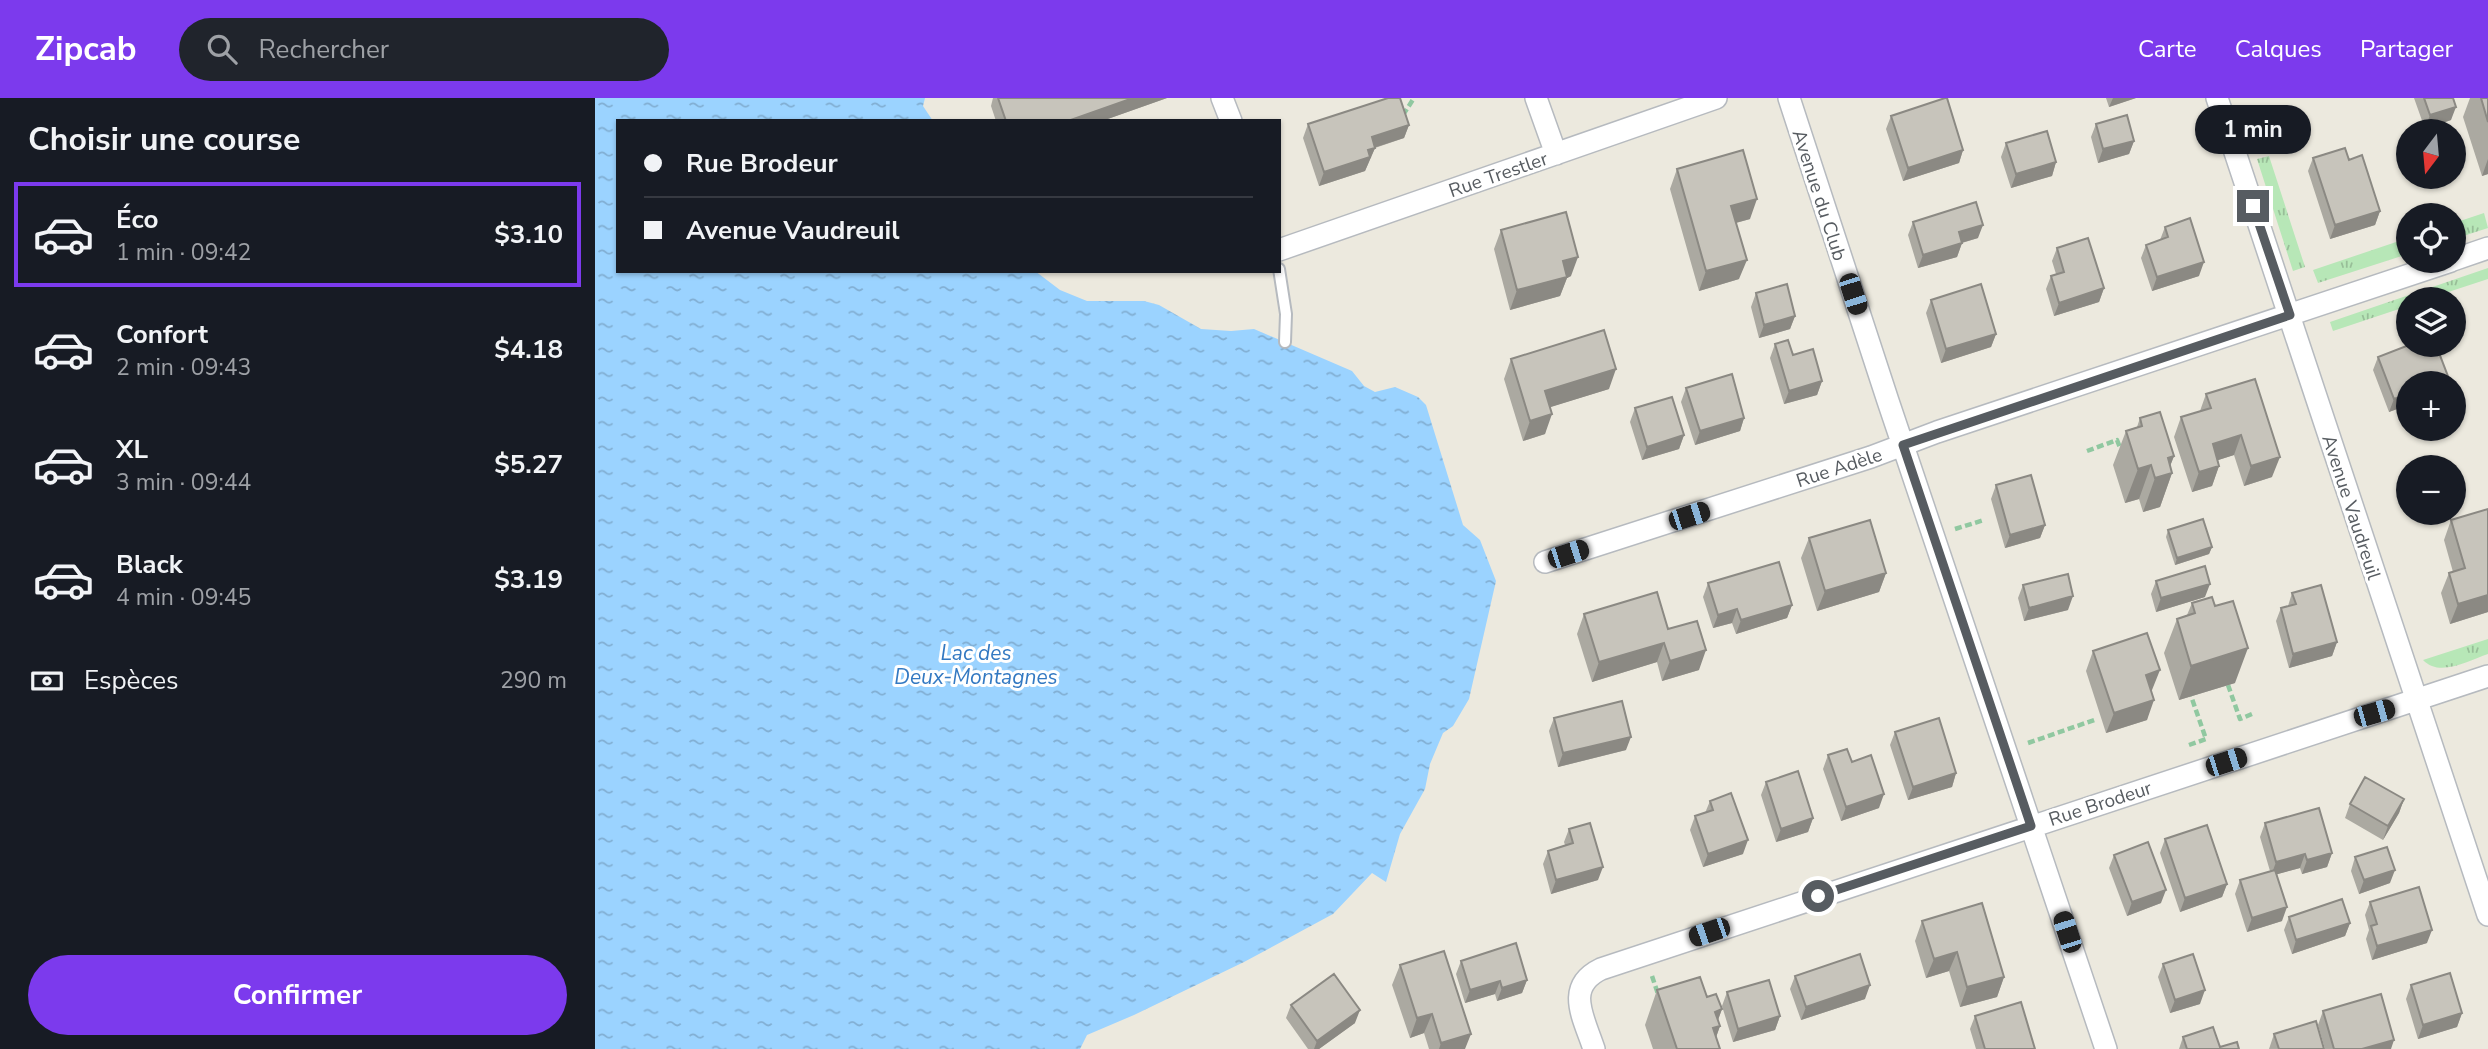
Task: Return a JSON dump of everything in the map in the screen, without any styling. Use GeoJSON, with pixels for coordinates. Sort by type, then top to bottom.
{"type":"FeatureCollection","features":[{"type":"Feature","properties":{"kind":"street"},"geometry":{"type":"LineString","coordinates":[[1223,98],[1230,119]]}},
{"type":"Feature","properties":{"kind":"street"},"geometry":{"type":"LineString","coordinates":[[1536,98],[1556,153]]}},
{"type":"Feature","properties":{"kind":"street","name":"Rue Trestler"},"geometry":{"type":"LineString","coordinates":[[1281,249],[1716,98]]}},
{"type":"Feature","properties":{"kind":"street","name":"Avenue du Club"},"geometry":{"type":"LineString","coordinates":[[1789,98],[2106,1049]]}},
{"type":"Feature","properties":{"kind":"street","name":"Avenue Vaudreuil"},"geometry":{"type":"LineString","coordinates":[[2217,98],[2488,915]]}},
{"type":"Feature","properties":{"kind":"street","name":"Rue Adèle"},"geometry":{"type":"LineString","coordinates":[[2466,255],[2488,248]]}},
{"type":"Feature","properties":{"kind":"street","name":"Rue Adèle"},"geometry":{"type":"LineString","coordinates":[[1545,562],[2414,273]]}},
{"type":"Feature","properties":{"kind":"street","name":"Rue Brodeur"},"geometry":{"type":"LineString","coordinates":[[1594,1049],[1579,1000],[1581,985],[1591,974],[1644,954],[2374,713],[2416,702],[2488,676]]}},
{"type":"Feature","properties":{"kind":"lane"},"geometry":{"type":"LineString","coordinates":[[1280,273],[1286,314],[1285,342]]}},
{"type":"Feature","properties":{"kind":"path"},"geometry":{"type":"LineString","coordinates":[[1398,122],[1414,98]]}},
{"type":"Feature","properties":{"kind":"path"},"geometry":{"type":"LineString","coordinates":[[2087,451],[2117,440],[2125,462]]}},
{"type":"Feature","properties":{"kind":"path"},"geometry":{"type":"LineString","coordinates":[[2121,450],[2131,447]]}},
{"type":"Feature","properties":{"kind":"path"},"geometry":{"type":"LineString","coordinates":[[1952,530],[1984,520]]}},
{"type":"Feature","properties":{"kind":"path"},"geometry":{"type":"LineString","coordinates":[[2228,685],[2239,719],[2252,714]]}},
{"type":"Feature","properties":{"kind":"path"},"geometry":{"type":"LineString","coordinates":[[2189,745],[2206,739],[2191,696]]}},
{"type":"Feature","properties":{"kind":"path"},"geometry":{"type":"LineString","coordinates":[[2023,744],[2097,719]]}},
{"type":"Feature","properties":{"kind":"path"},"geometry":{"type":"LineString","coordinates":[[1651,973],[1659,995]]}},
{"type":"Feature","properties":{"kind":"green space"},"geometry":{"type":"Polygon","coordinates":[[[2269,156],[2305,267],[2293,271],[2257,159],[2269,156]]]}},
{"type":"Feature","properties":{"kind":"green space"},"geometry":{"type":"Polygon","coordinates":[[[2484,213],[2488,228],[2466,235],[2466,219],[2484,213]]]}},
{"type":"Feature","properties":{"kind":"green space"},"geometry":{"type":"Polygon","coordinates":[[[2396,242],[2396,258],[2318,283],[2313,270],[2396,242]]]}},
{"type":"Feature","properties":{"kind":"green space"},"geometry":{"type":"Polygon","coordinates":[[[2488,268],[2488,279],[2464,287],[2432,287],[2488,268]]]}},
{"type":"Feature","properties":{"kind":"green space"},"geometry":{"type":"Polygon","coordinates":[[[2396,299],[2396,310],[2333,331],[2330,322],[2396,299]]]}},
{"type":"Feature","properties":{"kind":"green space"},"geometry":{"type":"Polygon","coordinates":[[[2488,639],[2488,654],[2455,666],[2438,668],[2423,660],[2488,639]]]}},
{"type":"Feature","properties":{"kind":"water","name":"Lac des Deux-Montagnes"},"geometry":{"type":"Polygon","coordinates":[[[595,98],[925,98],[923,106],[932,119],[616,119],[616,273],[1038,273],[1060,290],[1087,301],[1144,301],[1159,305],[1201,329],[1254,329],[1352,371],[1364,386],[1375,392],[1395,387],[1418,397],[1426,405],[1463,525],[1480,540],[1496,581],[1469,699],[1453,726],[1443,733],[1430,764],[1425,789],[1400,834],[1386,882],[1372,873],[1333,914],[1244,962],[1087,1035],[1080,1049],[595,1049],[595,98]]]}},
{"type":"Feature","properties":{"kind":"building"},"geometry":{"type":"Polygon","coordinates":[[[998,98],[1133,98],[1074,119],[1005,119],[998,98]]]}},
{"type":"Feature","properties":{"kind":"building"},"geometry":{"type":"Polygon","coordinates":[[[1388,98],[1400,98],[1409,125],[1372,137],[1375,148],[1368,150],[1370,157],[1324,172],[1308,124],[1388,98]]]}},
{"type":"Feature","properties":{"kind":"building"},"geometry":{"type":"Polygon","coordinates":[[[1945,98],[1963,150],[1908,168],[1891,116],[1945,98]]]}},
{"type":"Feature","properties":{"kind":"building"},"geometry":{"type":"Polygon","coordinates":[[[2424,98],[2453,98],[2456,107],[2430,115],[2424,98]]]}},
{"type":"Feature","properties":{"kind":"building"},"geometry":{"type":"Polygon","coordinates":[[[2481,98],[2488,98],[2488,122],[2481,98]]]}},
{"type":"Feature","properties":{"kind":"building"},"geometry":{"type":"Polygon","coordinates":[[[2127,115],[2134,141],[2103,149],[2096,124],[2127,115]]]}},
{"type":"Feature","properties":{"kind":"building"},"geometry":{"type":"Polygon","coordinates":[[[2047,131],[2056,162],[2016,174],[2006,143],[2047,131]]]}},
{"type":"Feature","properties":{"kind":"building"},"geometry":{"type":"Polygon","coordinates":[[[2345,148],[2349,160],[2362,155],[2380,211],[2335,225],[2313,158],[2345,148]]]}},
{"type":"Feature","properties":{"kind":"building"},"geometry":{"type":"Polygon","coordinates":[[[1743,150],[1757,199],[1731,206],[1747,260],[1706,271],[1677,169],[1743,150]]]}},
{"type":"Feature","properties":{"kind":"building"},"geometry":{"type":"Polygon","coordinates":[[[1976,202],[1983,225],[1959,232],[1962,243],[1923,255],[1913,222],[1976,202]]]}},
{"type":"Feature","properties":{"kind":"building"},"geometry":{"type":"Polygon","coordinates":[[[1566,212],[1578,257],[1563,261],[1567,277],[1517,290],[1501,230],[1566,212]]]}},
{"type":"Feature","properties":{"kind":"building"},"geometry":{"type":"Polygon","coordinates":[[[2190,218],[2204,262],[2157,277],[2146,245],[2168,237],[2165,227],[2190,218]]]}},
{"type":"Feature","properties":{"kind":"building"},"geometry":{"type":"Polygon","coordinates":[[[2088,238],[2104,288],[2059,303],[2051,276],[2064,272],[2057,248],[2088,238]]]}},
{"type":"Feature","properties":{"kind":"building"},"geometry":{"type":"Polygon","coordinates":[[[1787,284],[1795,316],[1764,325],[1756,293],[1787,284]]]}},
{"type":"Feature","properties":{"kind":"building"},"geometry":{"type":"Polygon","coordinates":[[[1981,284],[1996,334],[1946,349],[1931,300],[1981,284]]]}},
{"type":"Feature","properties":{"kind":"building"},"geometry":{"type":"Polygon","coordinates":[[[1604,330],[1616,369],[1545,391],[1552,414],[1530,421],[1511,359],[1604,330]]]}},
{"type":"Feature","properties":{"kind":"building"},"geometry":{"type":"Polygon","coordinates":[[[1788,340],[1793,355],[1813,349],[1822,381],[1789,391],[1775,344],[1788,340]]]}},
{"type":"Feature","properties":{"kind":"building"},"geometry":{"type":"Polygon","coordinates":[[[2396,350],[2396,357],[2441,357],[2446,371],[2396,371],[2394,399],[2378,357],[2396,350]]]}},
{"type":"Feature","properties":{"kind":"building"},"geometry":{"type":"Polygon","coordinates":[[[1732,374],[1744,418],[1700,431],[1686,388],[1732,374]]]}},
{"type":"Feature","properties":{"kind":"building"},"geometry":{"type":"Polygon","coordinates":[[[2255,379],[2280,457],[2251,466],[2241,435],[2213,444],[2219,466],[2199,472],[2181,417],[2211,408],[2206,394],[2255,379]]]}},
{"type":"Feature","properties":{"kind":"building"},"geometry":{"type":"Polygon","coordinates":[[[1672,397],[1684,435],[1647,447],[1635,408],[1672,397]]]}},
{"type":"Feature","properties":{"kind":"building"},"geometry":{"type":"Polygon","coordinates":[[[2160,412],[2174,456],[2168,458],[2172,473],[2155,478],[2151,465],[2138,469],[2126,431],[2142,426],[2140,418],[2160,412]]]}},
{"type":"Feature","properties":{"kind":"building"},"geometry":{"type":"Polygon","coordinates":[[[2031,475],[2045,525],[2010,535],[1996,485],[2031,475]]]}},
{"type":"Feature","properties":{"kind":"building"},"geometry":{"type":"Polygon","coordinates":[[[2488,509],[2488,595],[2458,604],[2449,573],[2465,568],[2452,525],[2466,525],[2466,516],[2488,509]]]}},
{"type":"Feature","properties":{"kind":"building"},"geometry":{"type":"Polygon","coordinates":[[[2203,519],[2212,547],[2177,558],[2168,530],[2203,519]]]}},
{"type":"Feature","properties":{"kind":"building"},"geometry":{"type":"Polygon","coordinates":[[[1870,520],[1886,573],[1825,591],[1809,538],[1870,520]]]}},
{"type":"Feature","properties":{"kind":"building"},"geometry":{"type":"Polygon","coordinates":[[[1779,562],[1792,605],[1741,620],[1737,609],[1718,615],[1708,583],[1779,562]]]}},
{"type":"Feature","properties":{"kind":"building"},"geometry":{"type":"Polygon","coordinates":[[[2205,566],[2210,584],[2161,598],[2156,581],[2205,566]]]}},
{"type":"Feature","properties":{"kind":"building"},"geometry":{"type":"Polygon","coordinates":[[[2068,574],[2073,596],[2029,608],[2023,585],[2068,574]]]}},
{"type":"Feature","properties":{"kind":"building"},"geometry":{"type":"Polygon","coordinates":[[[2321,585],[2337,642],[2293,654],[2281,608],[2296,604],[2292,593],[2321,585]]]}},
{"type":"Feature","properties":{"kind":"building"},"geometry":{"type":"Polygon","coordinates":[[[1657,592],[1668,629],[1697,621],[1706,650],[1670,661],[1664,643],[1599,662],[1584,614],[1657,592]]]}},
{"type":"Feature","properties":{"kind":"building"},"geometry":{"type":"Polygon","coordinates":[[[2212,597],[2215,606],[2233,601],[2248,648],[2191,666],[2177,619],[2195,613],[2192,603],[2212,597]]]}},
{"type":"Feature","properties":{"kind":"building"},"geometry":{"type":"Polygon","coordinates":[[[2147,633],[2160,670],[2146,675],[2154,700],[2114,713],[2093,651],[2147,633]]]}},
{"type":"Feature","properties":{"kind":"building"},"geometry":{"type":"Polygon","coordinates":[[[1622,701],[1631,737],[1563,753],[1554,718],[1622,701]]]}},
{"type":"Feature","properties":{"kind":"building"},"geometry":{"type":"Polygon","coordinates":[[[1939,718],[1956,773],[1913,787],[1895,732],[1939,718]]]}},
{"type":"Feature","properties":{"kind":"building"},"geometry":{"type":"Polygon","coordinates":[[[1847,749],[1852,762],[1871,755],[1884,794],[1846,807],[1828,755],[1847,749]]]}},
{"type":"Feature","properties":{"kind":"building"},"geometry":{"type":"Polygon","coordinates":[[[1798,771],[1813,818],[1781,829],[1766,782],[1798,771]]]}},
{"type":"Feature","properties":{"kind":"building"},"geometry":{"type":"Polygon","coordinates":[[[2365,777],[2404,799],[2388,826],[2350,804],[2365,777]]]}},
{"type":"Feature","properties":{"kind":"building"},"geometry":{"type":"Polygon","coordinates":[[[1731,793],[1748,840],[1708,854],[1695,816],[1713,810],[1710,801],[1731,793]]]}},
{"type":"Feature","properties":{"kind":"building"},"geometry":{"type":"Polygon","coordinates":[[[2319,808],[2332,853],[2307,860],[2305,854],[2276,862],[2265,823],[2319,808]]]}},
{"type":"Feature","properties":{"kind":"building"},"geometry":{"type":"Polygon","coordinates":[[[1590,823],[1603,867],[1556,880],[1548,851],[1573,843],[1569,829],[1590,823]]]}},
{"type":"Feature","properties":{"kind":"building"},"geometry":{"type":"Polygon","coordinates":[[[2207,825],[2227,884],[2185,898],[2165,839],[2207,825]]]}},
{"type":"Feature","properties":{"kind":"building"},"geometry":{"type":"Polygon","coordinates":[[[2148,842],[2166,890],[2132,902],[2114,855],[2148,842]]]}},
{"type":"Feature","properties":{"kind":"building"},"geometry":{"type":"Polygon","coordinates":[[[2387,847],[2395,870],[2364,880],[2355,857],[2387,847]]]}},
{"type":"Feature","properties":{"kind":"building"},"geometry":{"type":"Polygon","coordinates":[[[2275,870],[2287,907],[2252,918],[2240,880],[2275,870]]]}},
{"type":"Feature","properties":{"kind":"building"},"geometry":{"type":"Polygon","coordinates":[[[2419,887],[2432,930],[2377,946],[2371,926],[2377,924],[2370,902],[2419,887]]]}},
{"type":"Feature","properties":{"kind":"building"},"geometry":{"type":"Polygon","coordinates":[[[2342,899],[2350,923],[2296,940],[2289,917],[2342,899]]]}},
{"type":"Feature","properties":{"kind":"building"},"geometry":{"type":"Polygon","coordinates":[[[1982,903],[2004,977],[1967,987],[1957,952],[1934,959],[1922,921],[1982,903]]]}},
{"type":"Feature","properties":{"kind":"building"},"geometry":{"type":"Polygon","coordinates":[[[1516,943],[1527,980],[1502,988],[1500,981],[1470,990],[1461,961],[1516,943]]]}},
{"type":"Feature","properties":{"kind":"building"},"geometry":{"type":"Polygon","coordinates":[[[1444,951],[1471,1034],[1441,1043],[1432,1014],[1417,1018],[1400,965],[1444,951]]]}},
{"type":"Feature","properties":{"kind":"building"},"geometry":{"type":"Polygon","coordinates":[[[1860,954],[1870,985],[1806,1007],[1795,976],[1860,954]]]}},
{"type":"Feature","properties":{"kind":"building"},"geometry":{"type":"Polygon","coordinates":[[[2193,954],[2205,990],[2175,1000],[2163,964],[2193,954]]]}},
{"type":"Feature","properties":{"kind":"building"},"geometry":{"type":"Polygon","coordinates":[[[2450,973],[2462,1013],[2423,1025],[2411,985],[2450,973]]]}},
{"type":"Feature","properties":{"kind":"building"},"geometry":{"type":"Polygon","coordinates":[[[1334,974],[1360,1010],[1317,1041],[1291,1005],[1334,974]]]}},
{"type":"Feature","properties":{"kind":"building"},"geometry":{"type":"Polygon","coordinates":[[[1700,977],[1707,997],[1716,994],[1722,1009],[1715,1012],[1720,1026],[1713,1028],[1720,1049],[1677,1049],[1657,990],[1700,977]]]}},
{"type":"Feature","properties":{"kind":"building"},"geometry":{"type":"Polygon","coordinates":[[[1769,980],[1780,1016],[1738,1029],[1727,992],[1769,980]]]}},
{"type":"Feature","properties":{"kind":"building"},"geometry":{"type":"Polygon","coordinates":[[[2381,994],[2394,1040],[2362,1049],[2334,1049],[2323,1011],[2381,994]]]}},
{"type":"Feature","properties":{"kind":"building"},"geometry":{"type":"Polygon","coordinates":[[[2021,1002],[2035,1049],[1985,1049],[1975,1016],[2021,1002]]]}},
{"type":"Feature","properties":{"kind":"building"},"geometry":{"type":"Polygon","coordinates":[[[2316,1021],[2324,1049],[2279,1049],[2274,1034],[2316,1021]]]}},
{"type":"Feature","properties":{"kind":"building"},"geometry":{"type":"Polygon","coordinates":[[[2213,1027],[2220,1047],[2237,1042],[2239,1049],[2187,1049],[2183,1037],[2213,1027]]]}},
{"type":"Feature","properties":{"kind":"route"},"geometry":{"type":"LineString","coordinates":[[1818,896],[2031,826],[1903,445],[2290,315],[2253,206]]}}]}
